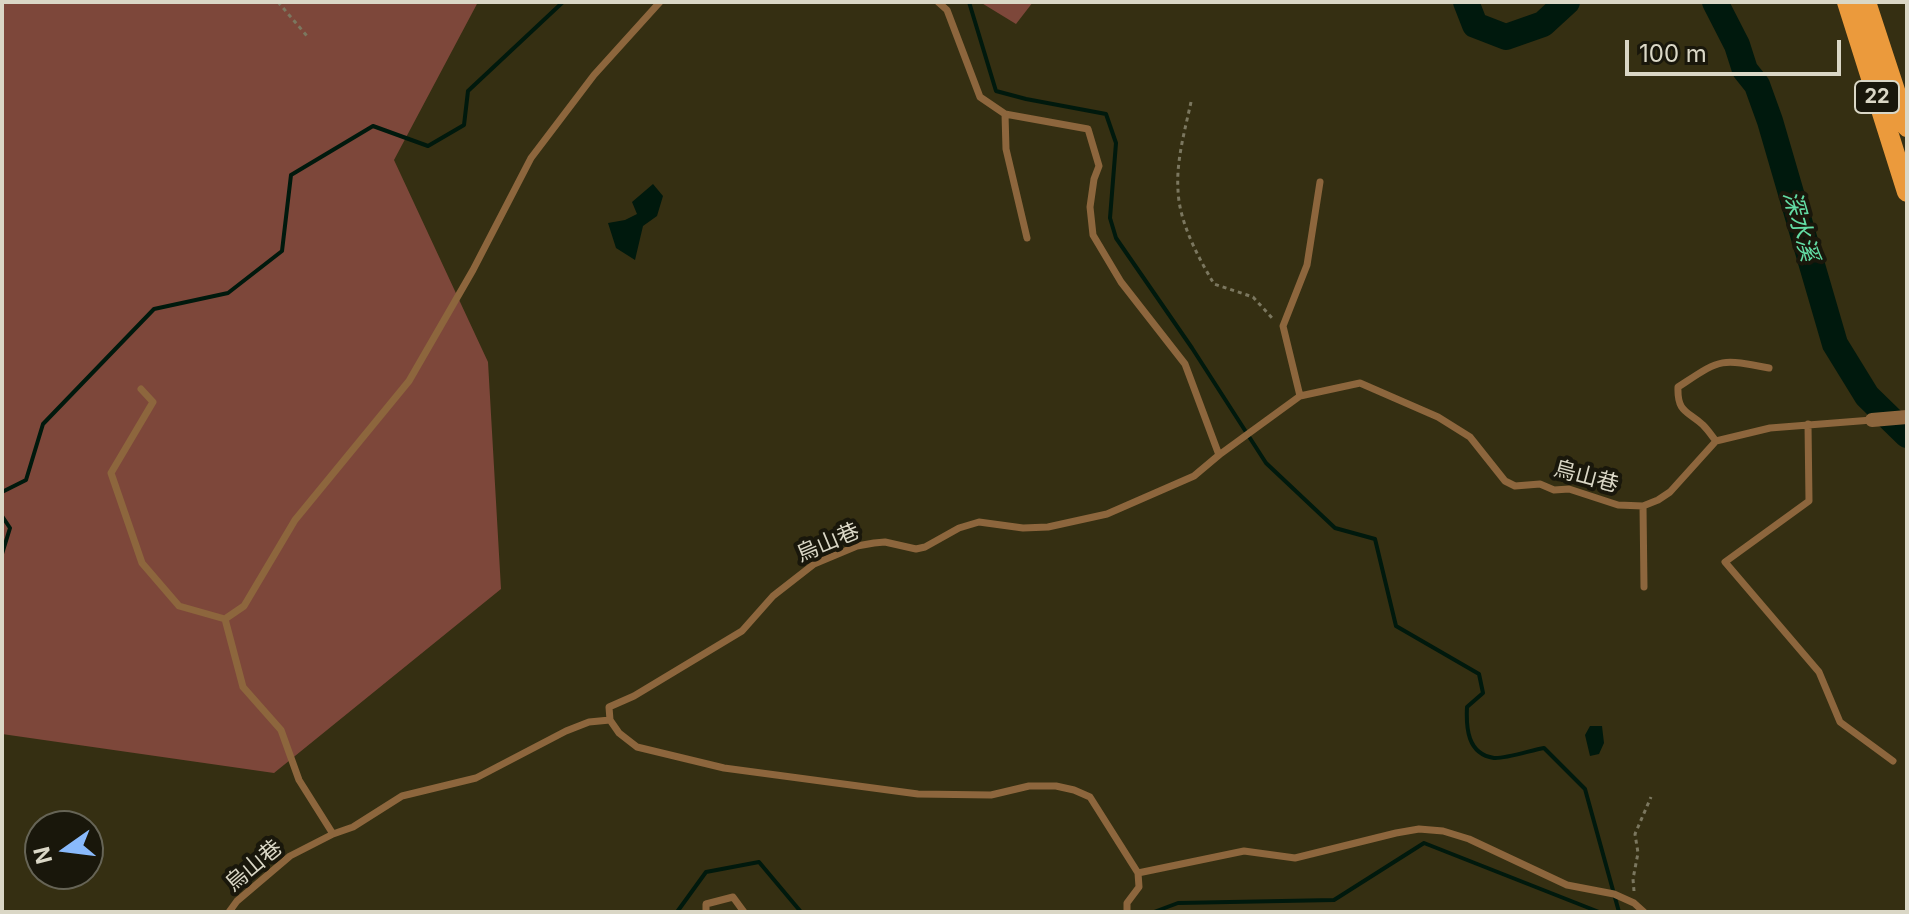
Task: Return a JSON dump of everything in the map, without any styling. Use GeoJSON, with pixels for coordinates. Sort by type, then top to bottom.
{"type":"FeatureCollection","features":[{"type":"Feature","properties":{"kind":"main road","name":"22"},"geometry":{"type":"LineString","coordinates":[[1847,2],[1907,192]]}},
{"type":"Feature","properties":{"kind":"main road","name":"22"},"geometry":{"type":"LineString","coordinates":[[1866,2],[1907,127]]}},
{"type":"Feature","properties":{"kind":"street"},"geometry":{"type":"LineString","coordinates":[[1872,420],[1907,417]]}},
{"type":"Feature","properties":{"kind":"lane"},"geometry":{"type":"LineString","coordinates":[[225,619],[244,606],[295,520],[409,381],[473,270],[531,158],[594,75],[660,2]]}},
{"type":"Feature","properties":{"kind":"lane"},"geometry":{"type":"LineString","coordinates":[[938,2],[947,10],[980,97],[1005,114],[1088,129],[1099,166],[1090,207],[1093,235],[1121,282],[1185,364],[1219,455]]}},
{"type":"Feature","properties":{"kind":"lane"},"geometry":{"type":"LineString","coordinates":[[1005,114],[1006,149],[1027,238]]}},
{"type":"Feature","properties":{"kind":"lane"},"geometry":{"type":"LineString","coordinates":[[1300,396],[1283,326],[1307,265],[1320,182]]}},
{"type":"Feature","properties":{"kind":"lane"},"geometry":{"type":"LineString","coordinates":[[1769,368],[1728,360],[1715,363],[1678,387],[1685,414],[1701,423],[1716,441],[1770,428],[1872,420]]}},
{"type":"Feature","properties":{"kind":"lane","name":"烏山巷"},"geometry":{"type":"LineString","coordinates":[[229,912],[237,901],[290,856],[353,827],[402,796],[476,778],[566,731],[589,722],[610,720],[609,707],[634,696],[742,631],[773,596],[814,564],[857,546],[874,543],[885,542],[916,549],[925,547],[959,528],[979,522],[1023,528],[1048,527],[1107,514],[1194,476],[1300,396],[1360,383],[1424,410],[1470,437],[1499,475],[1515,486],[1540,484],[1554,490],[1569,489],[1618,505],[1643,506],[1670,492],[1716,441]]}},
{"type":"Feature","properties":{"kind":"lane"},"geometry":{"type":"LineString","coordinates":[[141,389],[153,402],[111,473],[142,563],[179,606],[225,619]]}},
{"type":"Feature","properties":{"kind":"lane"},"geometry":{"type":"LineString","coordinates":[[1808,424],[1809,501],[1725,562],[1819,672],[1840,722],[1893,761]]}},
{"type":"Feature","properties":{"kind":"lane"},"geometry":{"type":"LineString","coordinates":[[1643,506],[1644,587]]}},
{"type":"Feature","properties":{"kind":"lane"},"geometry":{"type":"LineString","coordinates":[[225,619],[243,687],[281,730],[299,780],[333,834]]}},
{"type":"Feature","properties":{"kind":"lane"},"geometry":{"type":"LineString","coordinates":[[610,720],[619,733],[637,747],[724,768],[918,794],[991,795],[1029,786],[1074,790],[1090,797],[1138,873],[1139,887],[1127,908]]}},
{"type":"Feature","properties":{"kind":"lane"},"geometry":{"type":"LineString","coordinates":[[1138,873],[1244,851],[1295,858],[1419,829],[1443,831],[1469,839],[1567,885],[1614,894],[1634,903],[1644,912]]}},
{"type":"Feature","properties":{"kind":"lane"},"geometry":{"type":"LineString","coordinates":[[706,912],[706,904],[733,897],[744,912]]}},
{"type":"Feature","properties":{"kind":"path"},"geometry":{"type":"LineString","coordinates":[[278,2],[307,36]]}},
{"type":"Feature","properties":{"kind":"path"},"geometry":{"type":"LineString","coordinates":[[1191,102],[1180,155],[1177,191],[1200,261],[1214,284],[1253,297],[1268,316],[1283,326]]}},
{"type":"Feature","properties":{"kind":"path"},"geometry":{"type":"LineString","coordinates":[[1634,903],[1633,879],[1638,853],[1635,834],[1651,797]]}},
{"type":"Feature","properties":{"kind":"shaded area"},"geometry":{"type":"Polygon","coordinates":[[[2,2],[478,2],[394,160],[488,362],[501,589],[274,773],[2,734],[2,2]]]}},
{"type":"Feature","properties":{"kind":"shaded area"},"geometry":{"type":"Polygon","coordinates":[[[980,2],[1033,2],[1016,24],[980,2]]]}},
{"type":"Feature","properties":{"kind":"shaded area"},"geometry":{"type":"Polygon","coordinates":[[[653,184],[663,196],[657,216],[643,226],[635,260],[616,248],[608,223],[637,214],[632,202],[653,184]]]}},
{"type":"Feature","properties":{"kind":"shaded area"},"geometry":{"type":"Polygon","coordinates":[[[1590,726],[1602,726],[1604,743],[1599,754],[1590,756],[1585,735],[1590,726]]]}},
{"type":"Feature","properties":{"kind":"waterway"},"geometry":{"type":"LineString","coordinates":[[2,492],[26,480],[43,424],[154,309],[228,293],[282,251],[291,175],[373,126],[428,146],[464,125],[468,91],[563,2]]}},
{"type":"Feature","properties":{"kind":"waterway"},"geometry":{"type":"LineString","coordinates":[[969,2],[996,91],[1106,114],[1116,143],[1110,218],[1116,238],[1266,463],[1335,528],[1375,539],[1396,626],[1479,674],[1483,693],[1467,707],[1468,731],[1478,751],[1494,758],[1544,748],[1585,789],[1619,912]]}},
{"type":"Feature","properties":{"kind":"waterway","name":"深水溪"},"geometry":{"type":"LineString","coordinates":[[1466,2],[1475,25],[1506,37],[1543,24],[1567,2]]}},
{"type":"Feature","properties":{"kind":"waterway","name":"深水溪"},"geometry":{"type":"LineString","coordinates":[[1715,2],[1737,45],[1745,70],[1757,85],[1770,121],[1835,344],[1867,396],[1907,435]]}},
{"type":"Feature","properties":{"kind":"waterway"},"geometry":{"type":"LineString","coordinates":[[2,516],[10,528],[2,554]]}},
{"type":"Feature","properties":{"kind":"waterway"},"geometry":{"type":"LineString","coordinates":[[1154,912],[1178,903],[1334,900],[1424,843],[1599,912]]}},
{"type":"Feature","properties":{"kind":"waterway"},"geometry":{"type":"LineString","coordinates":[[677,912],[706,872],[759,862],[801,912]]}}]}
